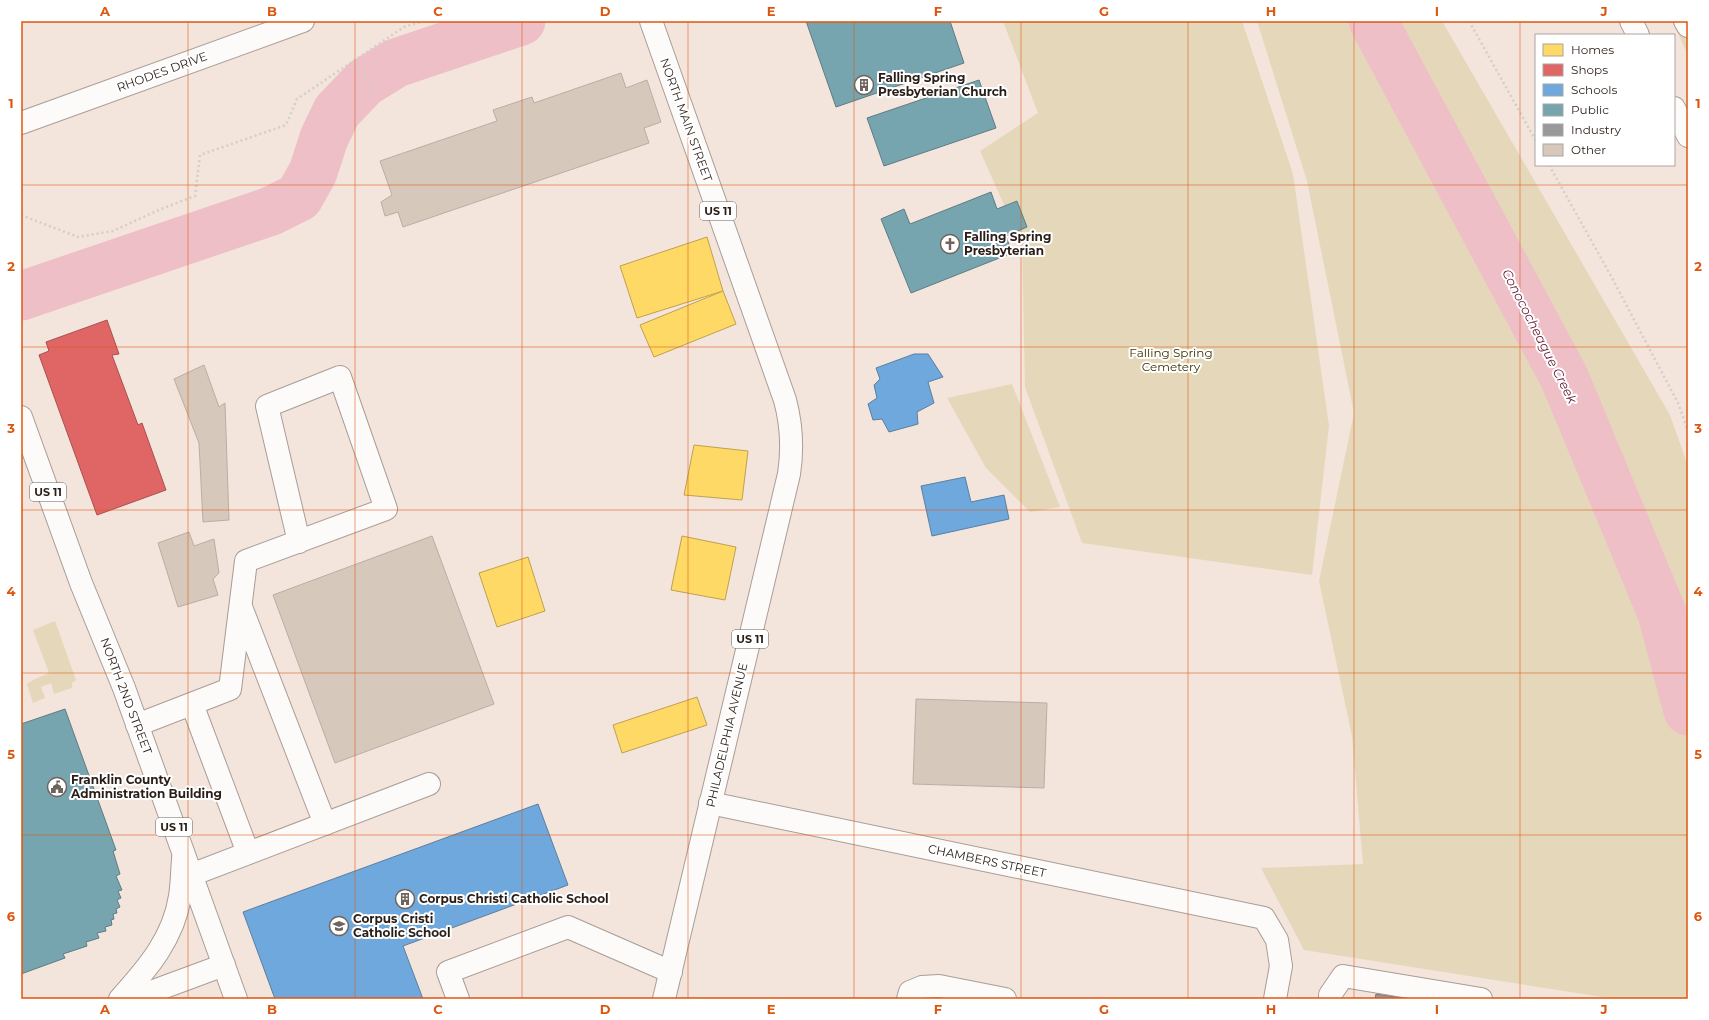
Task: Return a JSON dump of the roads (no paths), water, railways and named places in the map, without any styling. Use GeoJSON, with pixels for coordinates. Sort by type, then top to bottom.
{"type":"FeatureCollection","features":[{"type":"Feature","properties":{"kind":"main road","name":"RHODES DRIVE"},"geometry":{"type":"LineString","coordinates":[[21,123],[303,21]]}},
{"type":"Feature","properties":{"kind":"main road","name":"NORTH MAIN STREET"},"geometry":{"type":"LineString","coordinates":[[651,21],[785,400]]}},
{"type":"Feature","properties":{"kind":"main road"},"geometry":{"type":"LineString","coordinates":[[1632,21],[1638,34]]}},
{"type":"Feature","properties":{"kind":"main road"},"geometry":{"type":"LineString","coordinates":[[1686,21],[1688,26]]}},
{"type":"Feature","properties":{"kind":"main road"},"geometry":{"type":"LineString","coordinates":[[1675,110],[1688,136]]}},
{"type":"Feature","properties":{"kind":"main road"},"geometry":{"type":"LineString","coordinates":[[137,725],[230,689],[246,562],[299,542],[386,509],[340,377],[267,406],[299,542]]}},
{"type":"Feature","properties":{"kind":"main road","name":"PHILADELPHIA AVENUE"},"geometry":{"type":"LineString","coordinates":[[664,999],[789,474],[792,455],[792,436],[785,400]]}},
{"type":"Feature","properties":{"kind":"main road","name":"NORTH 2ND STREET"},"geometry":{"type":"LineString","coordinates":[[21,417],[75,567],[137,725],[236,999]]}},
{"type":"Feature","properties":{"kind":"main road"},"geometry":{"type":"LineString","coordinates":[[240,605],[325,824]]}},
{"type":"Feature","properties":{"kind":"main road"},"geometry":{"type":"LineString","coordinates":[[192,704],[248,853]]}},
{"type":"Feature","properties":{"kind":"main road"},"geometry":{"type":"LineString","coordinates":[[192,875],[429,784]]}},
{"type":"Feature","properties":{"kind":"main road","name":"CHAMBERS STREET"},"geometry":{"type":"LineString","coordinates":[[710,804],[1264,918],[1278,940],[1281,966],[1275,999]]}},
{"type":"Feature","properties":{"kind":"main road"},"geometry":{"type":"LineString","coordinates":[[120,999],[143,974],[160,950],[172,924],[180,897],[183,852]]}},
{"type":"Feature","properties":{"kind":"main road"},"geometry":{"type":"LineString","coordinates":[[458,999],[448,972],[568,927],[671,972]]}},
{"type":"Feature","properties":{"kind":"main road"},"geometry":{"type":"LineString","coordinates":[[132,999],[224,965]]}},
{"type":"Feature","properties":{"kind":"main road"},"geometry":{"type":"LineString","coordinates":[[1330,999],[1330,995],[1343,976],[1482,999]]}},
{"type":"Feature","properties":{"kind":"main road"},"geometry":{"type":"LineString","coordinates":[[908,999],[910,992],[922,987],[938,986],[1005,999]]}},
{"type":"Feature","properties":{"kind":"waterway"},"geometry":{"type":"LineString","coordinates":[[21,296],[271,211],[299,197],[313,172],[324,138],[337,111],[365,82],[396,63],[521,21]]}},
{"type":"Feature","properties":{"kind":"waterway","name":"Conococheague Creek"},"geometry":{"type":"LineString","coordinates":[[1373,21],[1564,377],[1662,613],[1688,711]]}},
{"type":"Feature","properties":{"kind":"place","name":"Falling Spring Presbyterian Church"},"geometry":{"type":"Point","coordinates":[864,85]}},
{"type":"Feature","properties":{"kind":"place","name":"Falling Spring Presbyterian"},"geometry":{"type":"Point","coordinates":[950,244]}},
{"type":"Feature","properties":{"kind":"place","name":"Franklin County Administration Building"},"geometry":{"type":"Point","coordinates":[57,787]}},
{"type":"Feature","properties":{"kind":"place","name":"Corpus Christi Catholic School"},"geometry":{"type":"Point","coordinates":[405,899]}},
{"type":"Feature","properties":{"kind":"place","name":"Corpus Cristi Catholic School"},"geometry":{"type":"Point","coordinates":[339,926]}},
{"type":"Feature","properties":{"kind":"park label","name":"Falling Spring Cemetery"},"geometry":{"type":"Point","coordinates":[1171,360]}}]}
